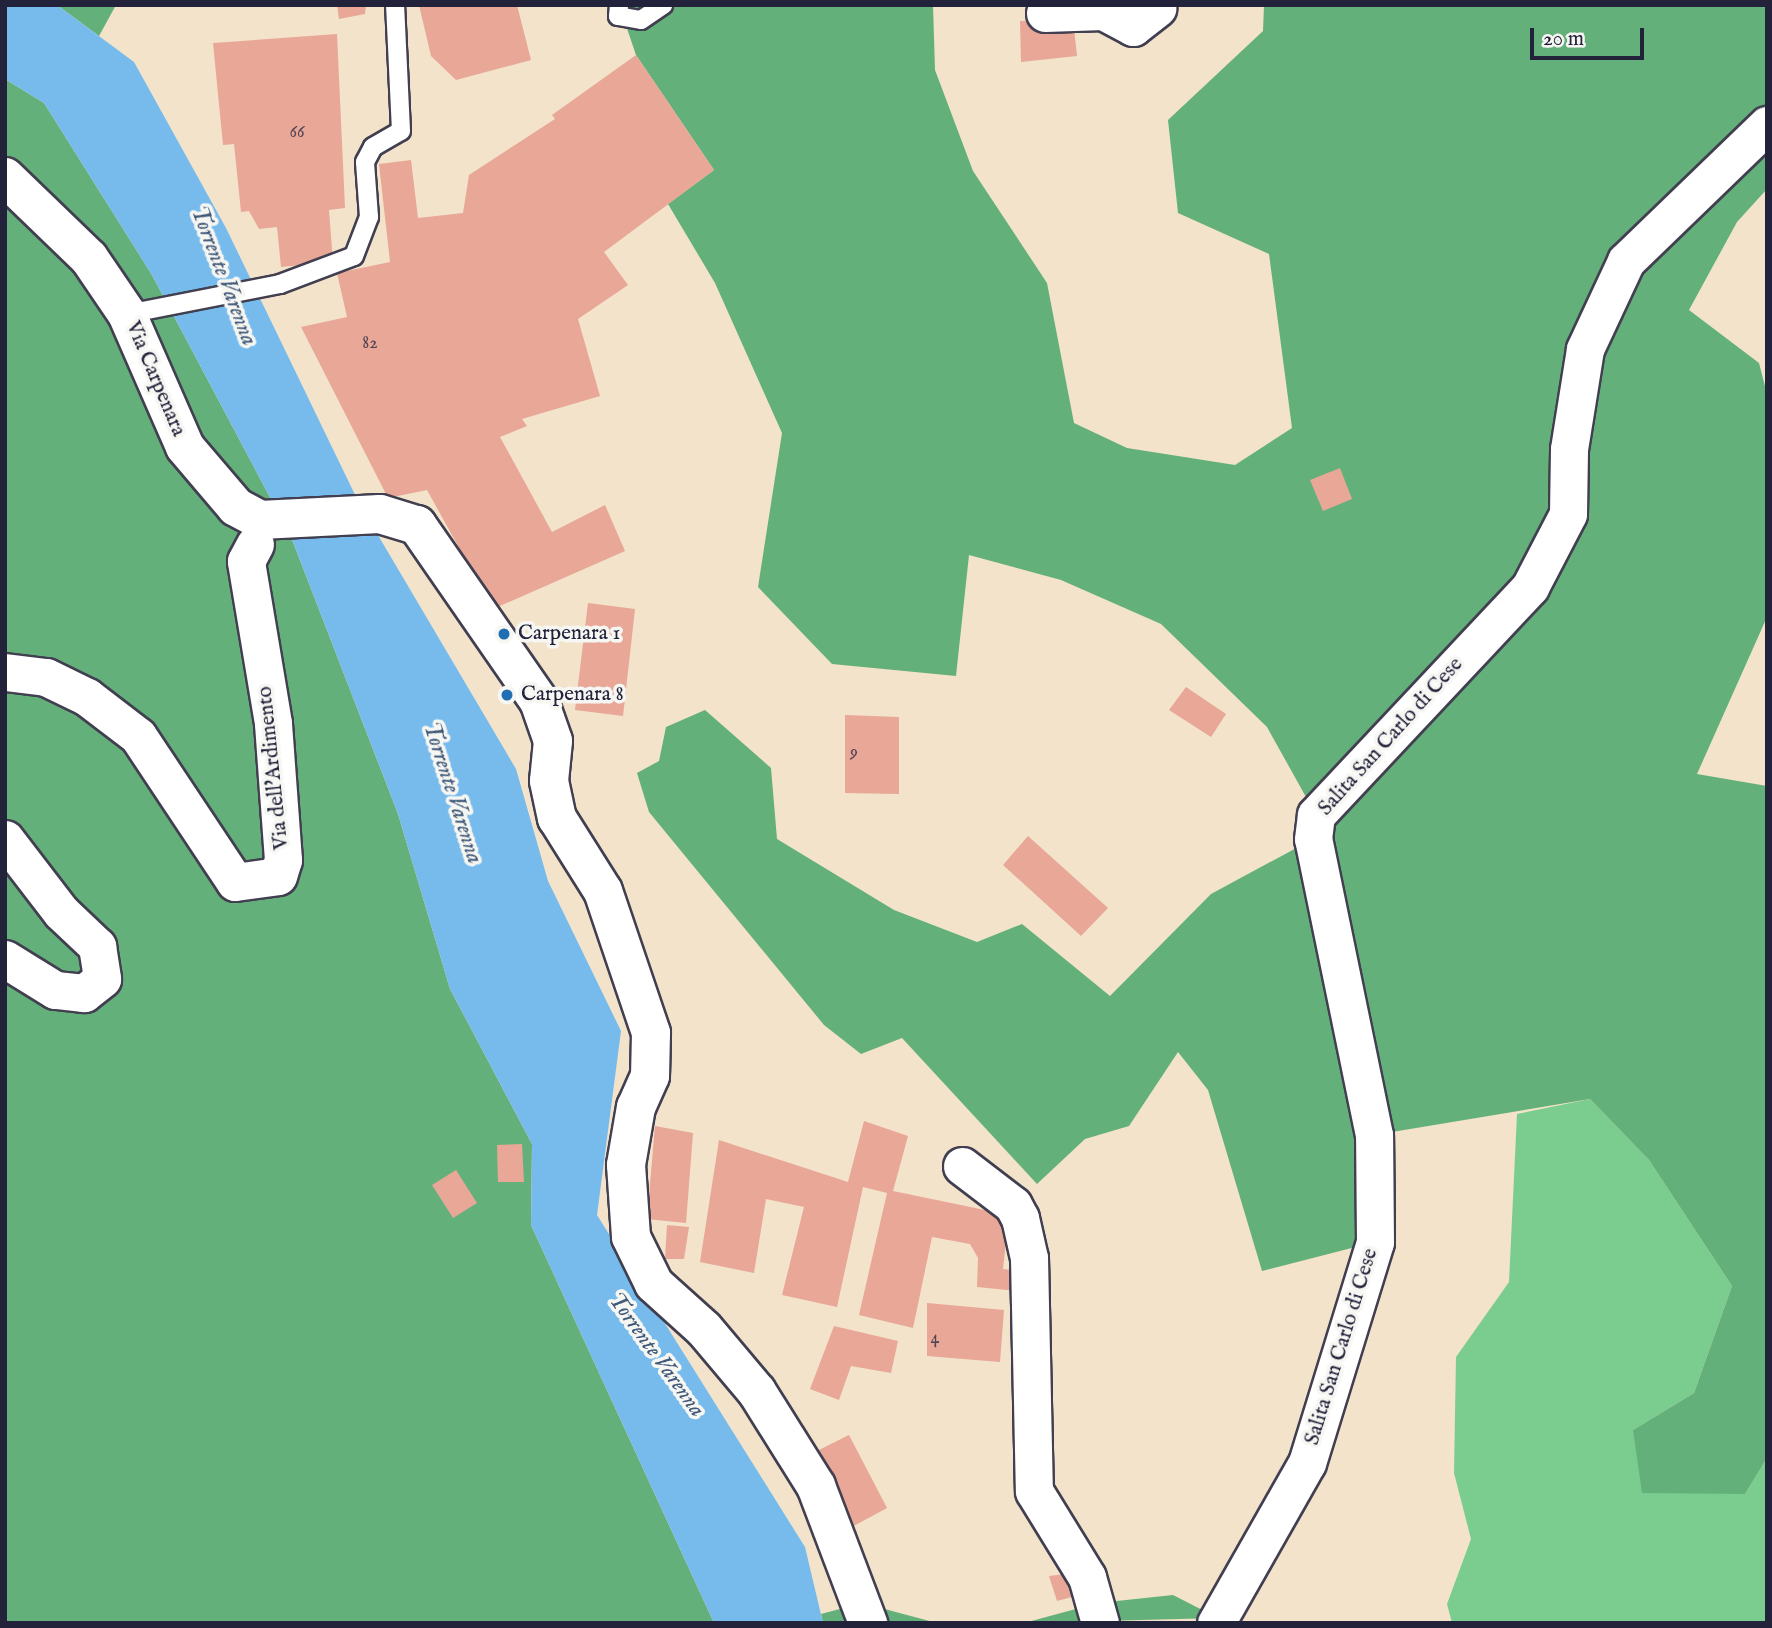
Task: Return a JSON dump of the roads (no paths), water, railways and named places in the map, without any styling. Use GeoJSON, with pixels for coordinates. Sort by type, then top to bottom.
{"type":"FeatureCollection","features":[{"type":"Feature","properties":{"kind":"street"},"geometry":{"type":"LineString","coordinates":[[1045,13],[1103,11],[1133,27],[1157,8]]}},
{"type":"Feature","properties":{"kind":"street","name":"Salita San Carlo di Cese"},"geometry":{"type":"LineString","coordinates":[[1216,1623],[1307,1463],[1375,1242],[1374,1135],[1314,839],[1316,815],[1530,587],[1568,514],[1569,449],[1585,349],[1626,261],[1767,125]]}},
{"type":"Feature","properties":{"kind":"street","name":"Via Carpenara"},"geometry":{"type":"LineString","coordinates":[[5,177],[141,312],[185,447],[261,532],[380,514],[417,525],[539,701],[554,741],[549,781],[557,818],[603,891],[652,1033],[650,1076],[636,1107],[626,1165],[631,1237],[654,1284],[704,1329],[757,1392],[816,1486],[868,1623]]}},
{"type":"Feature","properties":{"kind":"street","name":"Via dell'Ardimento"},"geometry":{"type":"LineString","coordinates":[[5,672],[46,677],[88,697],[138,736],[179,788],[235,882],[278,876],[283,860],[273,723],[246,561],[261,532]]}},
{"type":"Feature","properties":{"kind":"street"},"geometry":{"type":"LineString","coordinates":[[5,839],[61,912],[97,946],[102,979],[84,993],[55,990],[5,960]]}},
{"type":"Feature","properties":{"kind":"street"},"geometry":{"type":"LineString","coordinates":[[962,1166],[1013,1205],[1020,1218],[1029,1258],[1034,1491],[1087,1577],[1100,1623]]}},
{"type":"Feature","properties":{"kind":"lane"},"geometry":{"type":"LineString","coordinates":[[141,312],[280,284],[354,256],[365,240],[365,162],[373,147],[401,131],[395,5]]}},
{"type":"Feature","properties":{"kind":"lane"},"geometry":{"type":"LineString","coordinates":[[619,5],[618,16],[641,20],[663,5]]}},
{"type":"Feature","properties":{"kind":"water","name":"Torrente Varenna"},"geometry":{"type":"Polygon","coordinates":[[[5,5],[57,5],[134,62],[226,228],[359,503],[516,769],[548,881],[621,1031],[597,1215],[805,1547],[823,1623],[714,1623],[531,1225],[532,1144],[450,989],[398,814],[291,537],[152,275],[44,103],[5,79],[5,5]]]}},
{"type":"Feature","properties":{"kind":"place","name":"Carpenara 1"},"geometry":{"type":"Point","coordinates":[504,634]}},
{"type":"Feature","properties":{"kind":"place","name":"Carpenara 8"},"geometry":{"type":"Point","coordinates":[507,695]}}]}
